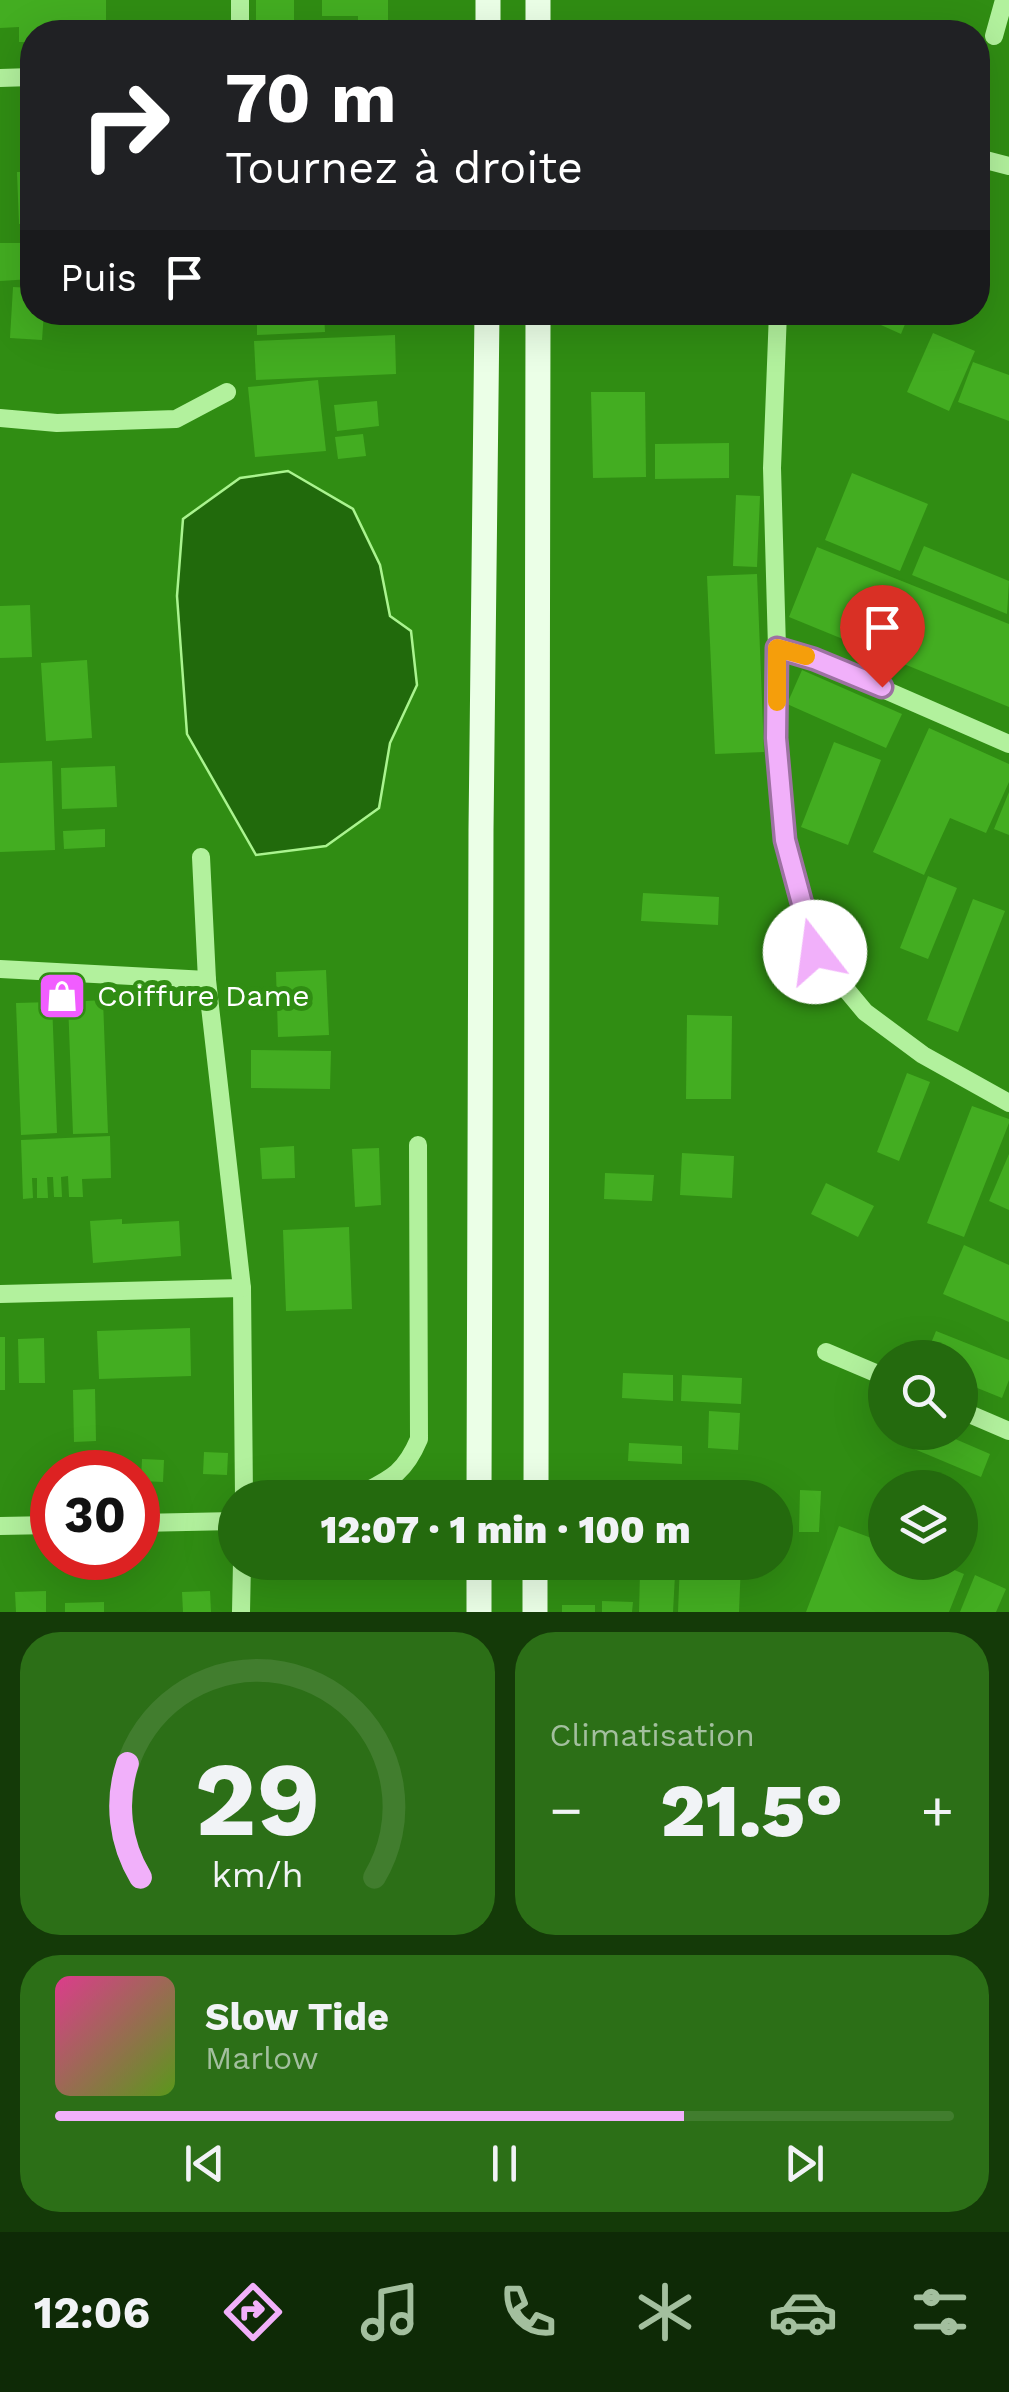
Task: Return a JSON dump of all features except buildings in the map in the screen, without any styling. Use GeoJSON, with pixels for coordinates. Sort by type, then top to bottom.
{"type":"FeatureCollection","features":[{"type":"Feature","properties":{"kind":"main road"},"geometry":{"type":"LineString","coordinates":[[480,1480],[487,325]]}},
{"type":"Feature","properties":{"kind":"main road"},"geometry":{"type":"LineString","coordinates":[[536,1480],[538,325]]}},
{"type":"Feature","properties":{"kind":"main road"},"geometry":{"type":"LineString","coordinates":[[479,1580],[479,1612]]}},
{"type":"Feature","properties":{"kind":"main road"},"geometry":{"type":"LineString","coordinates":[[535,1580],[535,1612]]}},
{"type":"Feature","properties":{"kind":"street"},"geometry":{"type":"LineString","coordinates":[[994,36],[1004,0]]}},
{"type":"Feature","properties":{"kind":"street"},"geometry":{"type":"LineString","coordinates":[[778,325],[772,468],[776,738],[785,840],[815,952],[865,1012],[923,1055],[1009,1103]]}},
{"type":"Feature","properties":{"kind":"street"},"geometry":{"type":"LineString","coordinates":[[0,418],[57,423],[176,420],[228,392]]}},
{"type":"Feature","properties":{"kind":"street"},"geometry":{"type":"LineString","coordinates":[[777,648],[814,659],[1009,744]]}},
{"type":"Feature","properties":{"kind":"street"},"geometry":{"type":"LineString","coordinates":[[201,857],[207,980],[242,1288],[244,1480]]}},
{"type":"Feature","properties":{"kind":"street"},"geometry":{"type":"LineString","coordinates":[[0,969],[207,980]]}},
{"type":"Feature","properties":{"kind":"street"},"geometry":{"type":"LineString","coordinates":[[383,1480],[408,1465],[418,1439],[418,1146]]}},
{"type":"Feature","properties":{"kind":"street"},"geometry":{"type":"LineString","coordinates":[[0,1294],[242,1288]]}},
{"type":"Feature","properties":{"kind":"street"},"geometry":{"type":"LineString","coordinates":[[826,1352],[868,1370]]}},
{"type":"Feature","properties":{"kind":"street"},"geometry":{"type":"LineString","coordinates":[[978,1417],[1009,1430]]}},
{"type":"Feature","properties":{"kind":"street"},"geometry":{"type":"LineString","coordinates":[[160,1523],[218,1521]]}},
{"type":"Feature","properties":{"kind":"street"},"geometry":{"type":"LineString","coordinates":[[0,1526],[30,1525]]}},
{"type":"Feature","properties":{"kind":"street"},"geometry":{"type":"LineString","coordinates":[[241,1612],[242,1580]]}},
{"type":"Feature","properties":{"kind":"shaded area"},"geometry":{"type":"Polygon","coordinates":[[[288,471],[353,509],[380,565],[390,616],[411,631],[417,685],[390,743],[379,808],[326,846],[256,855],[187,734],[177,596],[183,519],[240,478],[288,471]]]}},
{"type":"Feature","properties":{"kind":"slow traffic"},"geometry":{"type":"LineString","coordinates":[[777,702],[777,648],[806,656]]}},
{"type":"Feature","properties":{"kind":"place","name":"Coiffure Dame"},"geometry":{"type":"Point","coordinates":[62,996]}},
{"type":"Feature","properties":{"kind":"route"},"geometry":{"type":"LineString","coordinates":[[815,952],[785,840],[776,738],[777,648],[882,687]]}}]}
